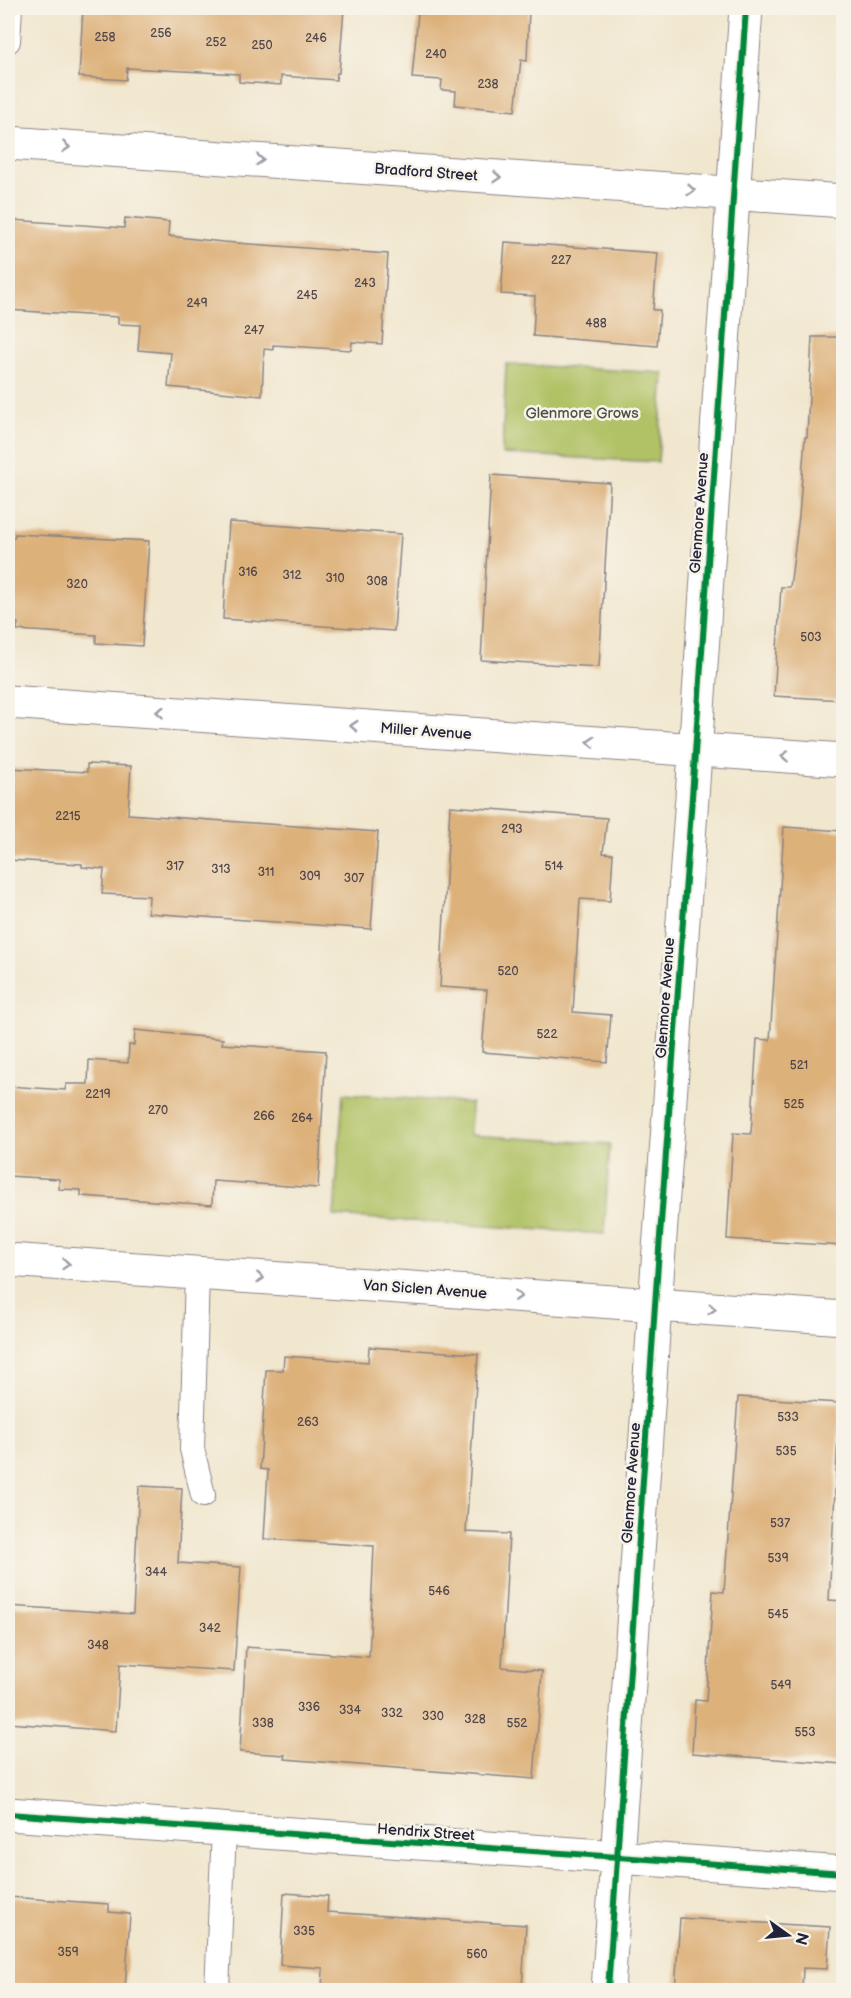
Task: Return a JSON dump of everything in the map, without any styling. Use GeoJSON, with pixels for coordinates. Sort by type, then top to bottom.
{"type":"FeatureCollection","features":[{"type":"Feature","properties":{"kind":"street","name":"Glenmore Avenue"},"geometry":{"type":"LineString","coordinates":[[608,1990],[746,8]]}},
{"type":"Feature","properties":{"kind":"street","name":"Bradford Street"},"geometry":{"type":"LineString","coordinates":[[8,143],[843,201]]}},
{"type":"Feature","properties":{"kind":"street","name":"Miller Avenue"},"geometry":{"type":"LineString","coordinates":[[8,702],[843,760]]}},
{"type":"Feature","properties":{"kind":"street","name":"Van Siclen Avenue"},"geometry":{"type":"LineString","coordinates":[[8,1260],[843,1318]]}},
{"type":"Feature","properties":{"kind":"street","name":"Hendrix Street"},"geometry":{"type":"LineString","coordinates":[[8,1815],[843,1873]]}},
{"type":"Feature","properties":{"kind":"lane"},"geometry":{"type":"LineString","coordinates":[[8,41],[10,8]]}},
{"type":"Feature","properties":{"kind":"lane"},"geometry":{"type":"LineString","coordinates":[[197,1274],[192,1449],[203,1494]]}},
{"type":"Feature","properties":{"kind":"lane"},"geometry":{"type":"LineString","coordinates":[[217,1990],[224,1830]]}},
{"type":"Feature","properties":{"kind":"green space","name":"Glenmore Grows"},"geometry":{"type":"Polygon","coordinates":[[[506,364],[664,373],[658,462],[502,454],[506,364]]]}},
{"type":"Feature","properties":{"kind":"green space"},"geometry":{"type":"Polygon","coordinates":[[[343,1094],[471,1103],[470,1135],[610,1144],[604,1234],[334,1216],[343,1094]]]}},
{"type":"Feature","properties":{"kind":"building"},"geometry":{"type":"Polygon","coordinates":[[[83,8],[344,8],[339,73],[337,73],[336,80],[281,76],[281,85],[239,82],[239,74],[127,68],[126,80],[79,77],[83,8]]]}},
{"type":"Feature","properties":{"kind":"building"},"geometry":{"type":"Polygon","coordinates":[[[424,8],[529,8],[527,61],[521,60],[515,111],[455,105],[456,91],[441,90],[442,80],[412,78],[418,13],[423,14],[424,8]]]}},
{"type":"Feature","properties":{"kind":"building"},"geometry":{"type":"Polygon","coordinates":[[[125,218],[169,222],[168,236],[388,254],[382,344],[352,342],[351,350],[273,345],[273,350],[264,349],[262,396],[168,387],[171,353],[138,350],[140,325],[118,324],[118,317],[8,310],[8,225],[14,225],[13,220],[124,228],[125,218]]]}},
{"type":"Feature","properties":{"kind":"building"},"geometry":{"type":"Polygon","coordinates":[[[505,242],[658,253],[653,310],[660,310],[657,346],[533,336],[535,296],[501,294],[505,242]]]}},
{"type":"Feature","properties":{"kind":"building"},"geometry":{"type":"Polygon","coordinates":[[[812,337],[843,337],[843,700],[774,696],[781,587],[790,587],[799,516],[805,437],[807,437],[812,337]]]}},
{"type":"Feature","properties":{"kind":"building"},"geometry":{"type":"Polygon","coordinates":[[[491,475],[610,483],[599,667],[481,660],[491,475]]]}},
{"type":"Feature","properties":{"kind":"building"},"geometry":{"type":"Polygon","coordinates":[[[229,522],[401,534],[394,631],[223,619],[229,522]]]}},
{"type":"Feature","properties":{"kind":"building"},"geometry":{"type":"Polygon","coordinates":[[[15,534],[149,541],[142,646],[96,643],[96,635],[17,630],[18,623],[8,623],[8,538],[14,538],[15,534]]]}},
{"type":"Feature","properties":{"kind":"building"},"geometry":{"type":"Polygon","coordinates":[[[87,764],[131,766],[128,814],[378,832],[371,929],[148,913],[149,896],[102,894],[104,869],[82,867],[82,864],[8,860],[8,768],[87,772],[87,764]]]}},
{"type":"Feature","properties":{"kind":"building"},"geometry":{"type":"Polygon","coordinates":[[[450,806],[607,818],[603,853],[613,854],[610,901],[580,899],[573,1012],[611,1015],[607,1062],[482,1052],[487,990],[440,987],[450,806]]]}},
{"type":"Feature","properties":{"kind":"building"},"geometry":{"type":"Polygon","coordinates":[[[784,827],[843,831],[843,1246],[727,1239],[733,1133],[751,1134],[757,1039],[770,1040],[784,827]]]}},
{"type":"Feature","properties":{"kind":"building"},"geometry":{"type":"Polygon","coordinates":[[[135,1030],[223,1039],[222,1044],[326,1051],[318,1188],[213,1181],[212,1205],[81,1196],[81,1190],[59,1189],[59,1179],[8,1176],[8,1086],[65,1090],[66,1084],[88,1084],[89,1060],[128,1063],[129,1045],[134,1045],[135,1030]]]}},
{"type":"Feature","properties":{"kind":"building"},"geometry":{"type":"Polygon","coordinates":[[[369,1347],[478,1354],[466,1532],[509,1534],[502,1667],[542,1671],[534,1779],[285,1759],[286,1755],[240,1752],[246,1647],[369,1657],[374,1546],[264,1539],[268,1470],[260,1469],[266,1370],[283,1370],[284,1356],[368,1362],[369,1347]]]}},
{"type":"Feature","properties":{"kind":"building"},"geometry":{"type":"Polygon","coordinates":[[[738,1397],[840,1403],[829,1600],[843,1601],[843,1764],[692,1753],[695,1700],[706,1701],[713,1591],[724,1592],[738,1397]]]}},
{"type":"Feature","properties":{"kind":"building"},"geometry":{"type":"Polygon","coordinates":[[[139,1486],[182,1488],[178,1563],[241,1567],[234,1671],[120,1664],[116,1731],[8,1723],[8,1606],[133,1614],[139,1486]]]}},
{"type":"Feature","properties":{"kind":"building"},"geometry":{"type":"Polygon","coordinates":[[[284,1893],[328,1896],[327,1912],[526,1925],[522,1988],[322,1990],[323,1968],[280,1965],[284,1893]]]}},
{"type":"Feature","properties":{"kind":"building"},"geometry":{"type":"Polygon","coordinates":[[[8,1897],[109,1904],[109,1912],[130,1914],[125,1990],[8,1990],[8,1897]]]}},
{"type":"Feature","properties":{"kind":"building"},"geometry":{"type":"Polygon","coordinates":[[[680,1918],[830,1927],[827,1969],[803,1968],[802,1990],[675,1990],[680,1918]]]}},
{"type":"Feature","properties":{"kind":"cycle path"},"geometry":{"type":"LineString","coordinates":[[608,1990],[746,8]]}},
{"type":"Feature","properties":{"kind":"cycle path"},"geometry":{"type":"LineString","coordinates":[[8,1814],[844,1873]]}}]}
